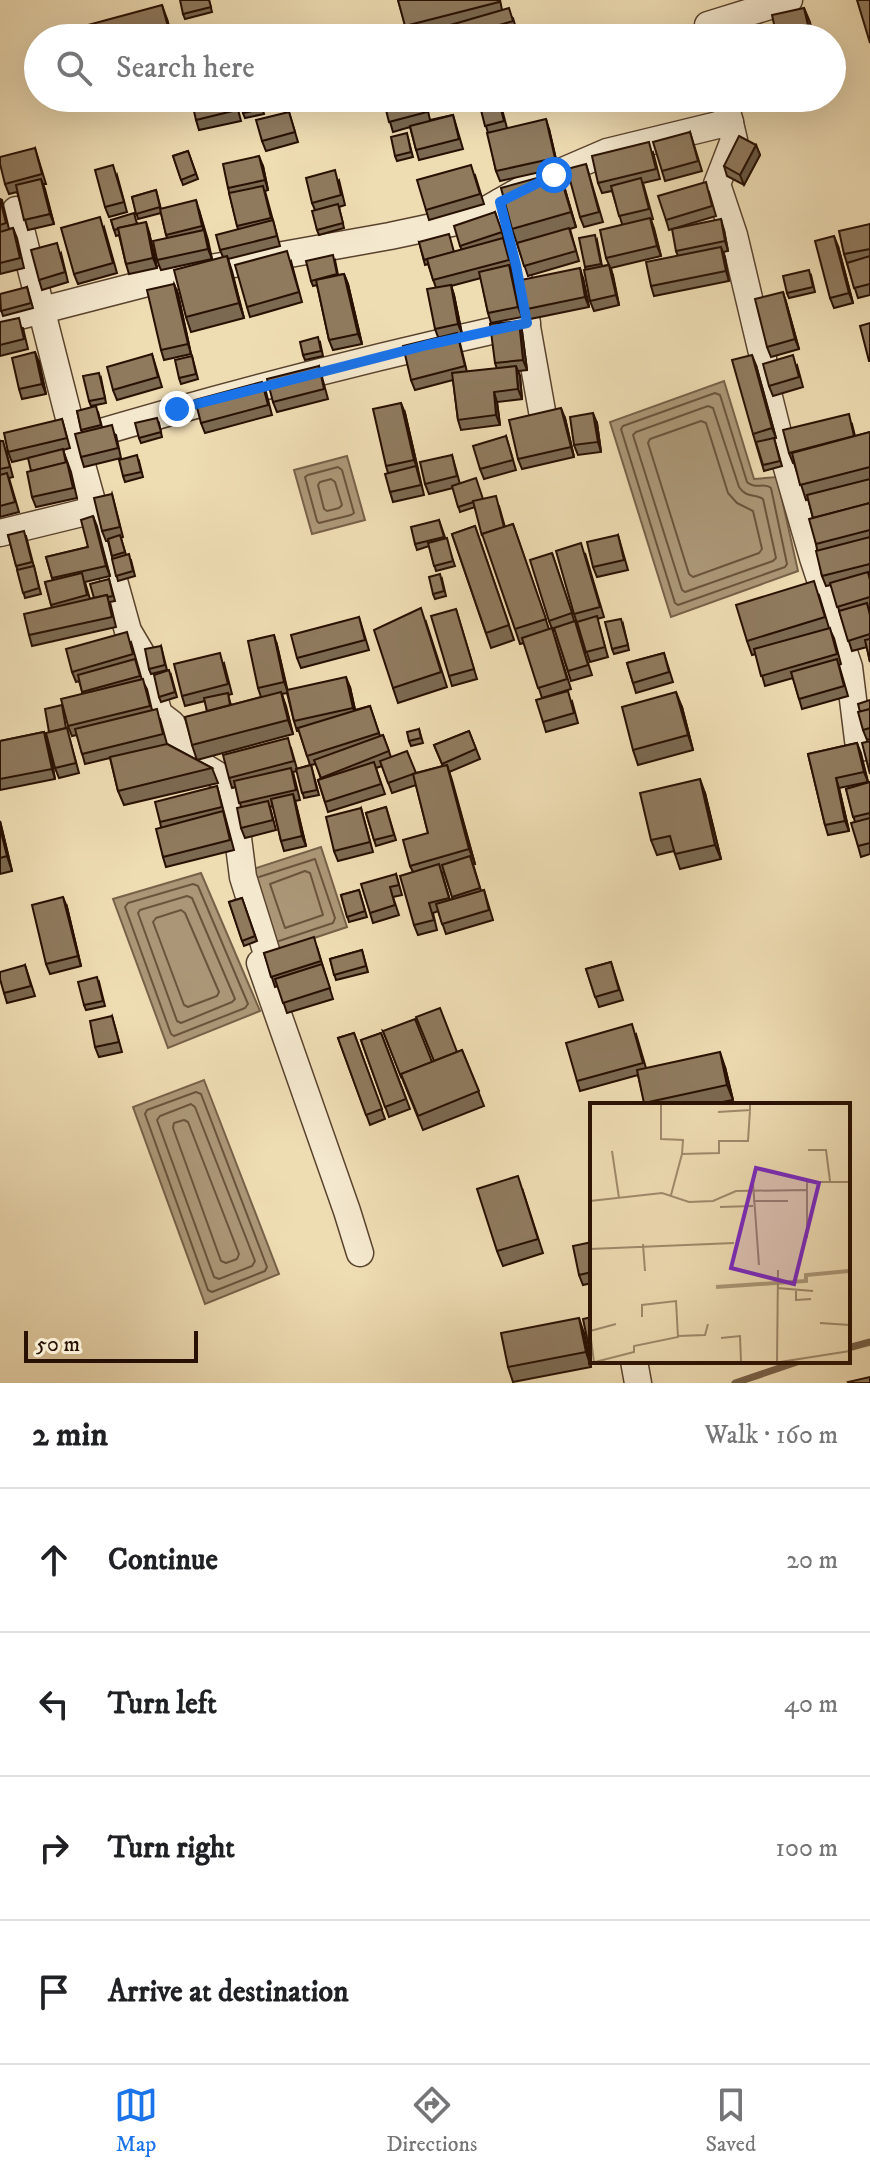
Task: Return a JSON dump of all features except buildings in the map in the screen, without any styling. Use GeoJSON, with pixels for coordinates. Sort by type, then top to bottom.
{"type":"FeatureCollection","features":[{"type":"Feature","properties":{"kind":"street"},"geometry":{"type":"LineString","coordinates":[[711,24],[789,0]]}},
{"type":"Feature","properties":{"kind":"street"},"geometry":{"type":"LineString","coordinates":[[0,321],[194,271],[470,219],[528,186],[607,152],[721,112]]}},
{"type":"Feature","properties":{"kind":"street"},"geometry":{"type":"LineString","coordinates":[[727,112],[734,140],[717,184],[734,235],[785,461],[849,667],[859,748],[870,746]]}},
{"type":"Feature","properties":{"kind":"street"},"geometry":{"type":"LineString","coordinates":[[500,202],[516,265],[542,411]]}},
{"type":"Feature","properties":{"kind":"street"},"geometry":{"type":"LineString","coordinates":[[16,210],[128,631],[141,653],[159,714],[172,724],[180,752],[224,779],[238,838],[243,877],[268,957],[260,963],[360,1253]]}},
{"type":"Feature","properties":{"kind":"street"},"geometry":{"type":"LineString","coordinates":[[75,440],[177,409],[427,345],[527,323]]}},
{"type":"Feature","properties":{"kind":"street"},"geometry":{"type":"LineString","coordinates":[[0,533],[94,510]]}},
{"type":"Feature","properties":{"kind":"street"},"geometry":{"type":"LineString","coordinates":[[634,1363],[638,1383]]}},
{"type":"Feature","properties":{"kind":"water"},"geometry":{"type":"Polygon","coordinates":[[[724,381],[754,479],[777,477],[798,571],[671,617],[610,422],[724,381]]]}},
{"type":"Feature","properties":{"kind":"water"},"geometry":{"type":"Polygon","coordinates":[[[347,456],[365,520],[312,534],[294,470],[347,456]]]}},
{"type":"Feature","properties":{"kind":"water"},"geometry":{"type":"Polygon","coordinates":[[[321,847],[347,927],[272,952],[247,871],[321,847]]]}},
{"type":"Feature","properties":{"kind":"water"},"geometry":{"type":"Polygon","coordinates":[[[201,873],[260,1011],[168,1048],[113,899],[201,873]]]}},
{"type":"Feature","properties":{"kind":"water"},"geometry":{"type":"Polygon","coordinates":[[[204,1080],[279,1274],[205,1304],[133,1107],[204,1080]]]}},
{"type":"Feature","properties":{"kind":"waterway"},"geometry":{"type":"LineString","coordinates":[[850,1347],[870,1342]]}},
{"type":"Feature","properties":{"kind":"waterway"},"geometry":{"type":"LineString","coordinates":[[735,1383],[794,1363]]}},
{"type":"Feature","properties":{"kind":"route"},"geometry":{"type":"LineString","coordinates":[[177,409],[427,345],[527,323],[500,202],[554,175]]}}]}
